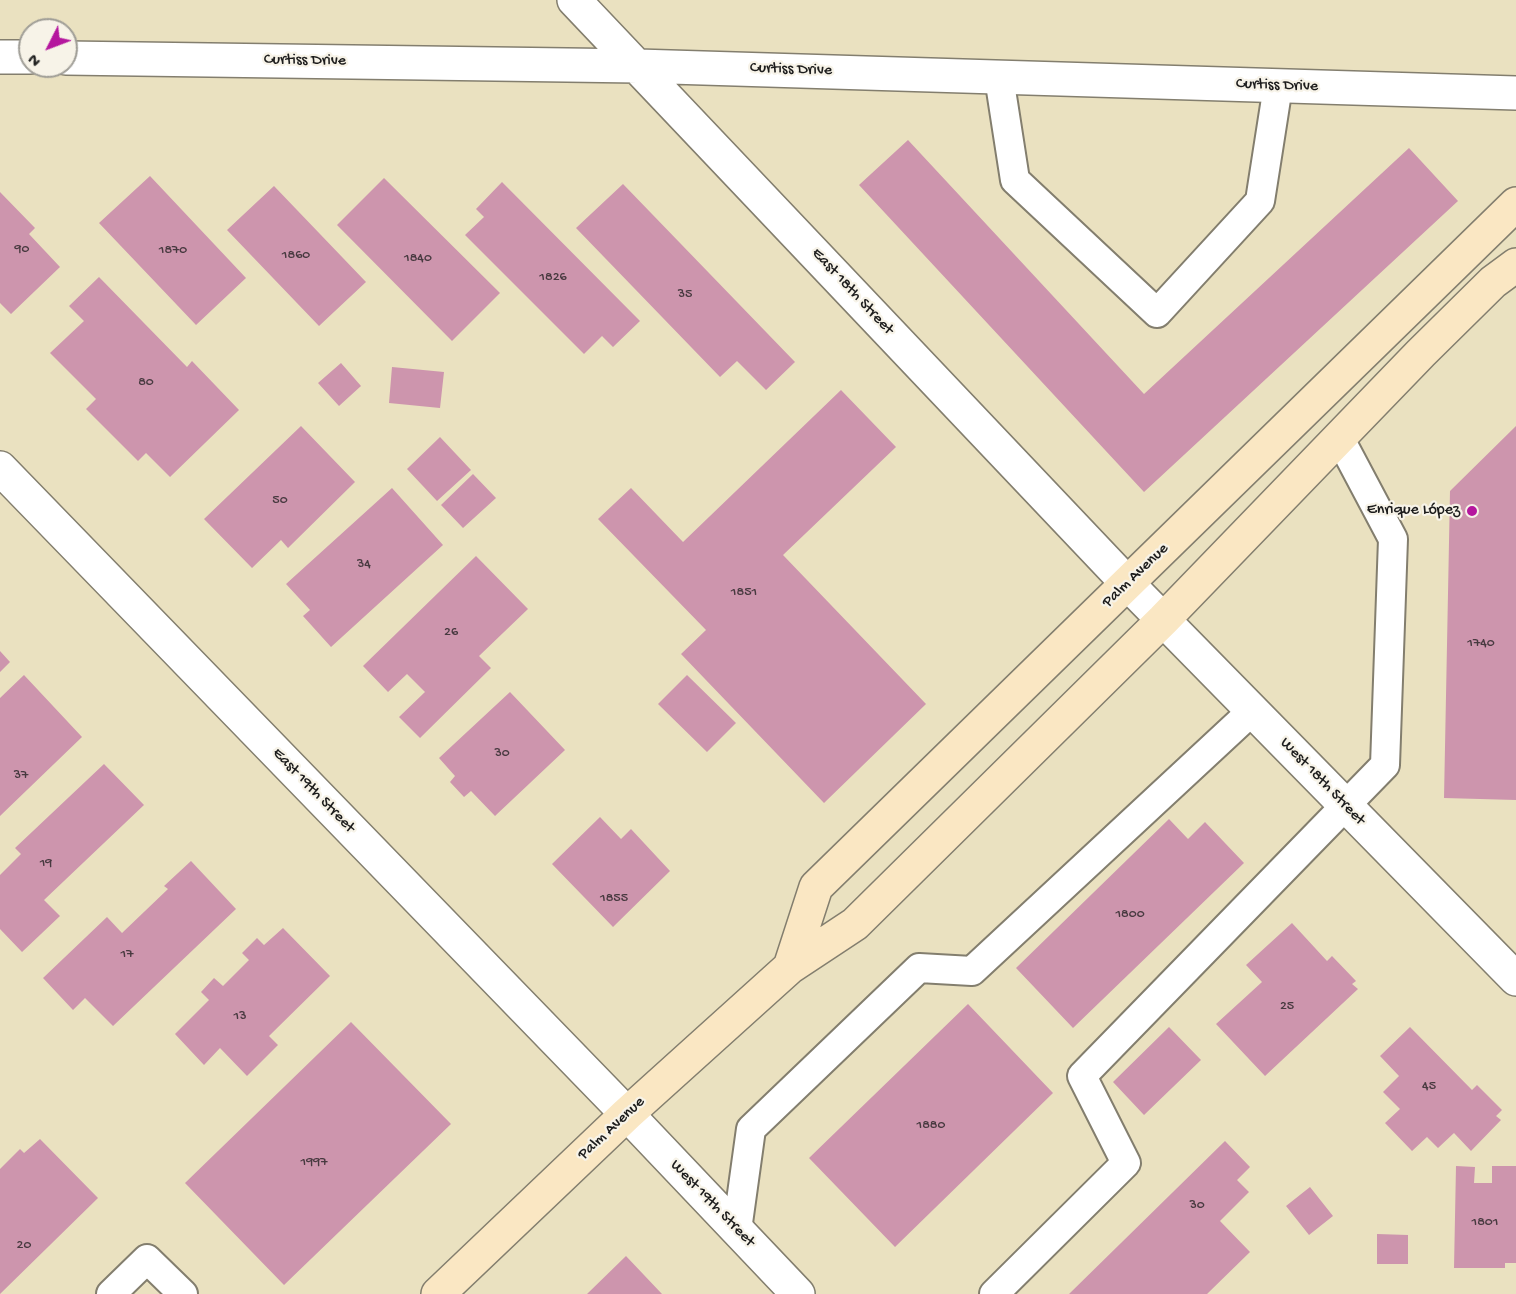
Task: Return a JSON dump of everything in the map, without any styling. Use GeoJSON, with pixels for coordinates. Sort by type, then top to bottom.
{"type":"FeatureCollection","features":[{"type":"Feature","properties":{"kind":"main road","name":"Palm Avenue"},"geometry":{"type":"LineString","coordinates":[[790,967],[816,887],[1516,204]]}},
{"type":"Feature","properties":{"kind":"main road","name":"Palm Avenue"},"geometry":{"type":"LineString","coordinates":[[438,1294],[627,1114],[790,967],[855,924],[1163,620],[1421,353],[1493,282],[1516,265]]}},
{"type":"Feature","properties":{"kind":"street","name":"East 18th Street"},"geometry":{"type":"LineString","coordinates":[[574,0],[1128,584]]}},
{"type":"Feature","properties":{"kind":"street"},"geometry":{"type":"LineString","coordinates":[[0,57],[18,57]]}},
{"type":"Feature","properties":{"kind":"street","name":"Curtiss Drive"},"geometry":{"type":"LineString","coordinates":[[78,58],[638,66],[1516,93]]}},
{"type":"Feature","properties":{"kind":"street","name":"East 19th Street"},"geometry":{"type":"LineString","coordinates":[[0,468],[627,1114]]}},
{"type":"Feature","properties":{"kind":"street","name":"West 18th Street"},"geometry":{"type":"LineString","coordinates":[[1128,584],[1516,979]]}},
{"type":"Feature","properties":{"kind":"street","name":"West 19th Street"},"geometry":{"type":"LineString","coordinates":[[627,1114],[798,1294]]}},
{"type":"Feature","properties":{"kind":"lane"},"geometry":{"type":"LineString","coordinates":[[999,77],[1015,180],[1157,313],[1260,201],[1278,86]]}},
{"type":"Feature","properties":{"kind":"lane"},"geometry":{"type":"LineString","coordinates":[[994,1294],[1126,1163],[1082,1076],[1385,765],[1393,539],[1340,439]]}},
{"type":"Feature","properties":{"kind":"lane"},"geometry":{"type":"LineString","coordinates":[[738,1230],[751,1129],[919,968],[972,971],[1252,711]]}},
{"type":"Feature","properties":{"kind":"lane"},"geometry":{"type":"LineString","coordinates":[[111,1294],[147,1259],[183,1294]]}},
{"type":"Feature","properties":{"kind":"building"},"geometry":{"type":"Polygon","coordinates":[[[908,140],[1144,394],[1409,148],[1458,201],[1144,492],[859,185],[908,140]]]}},
{"type":"Feature","properties":{"kind":"building"},"geometry":{"type":"Polygon","coordinates":[[[150,176],[246,278],[196,325],[99,223],[150,176]]]}},
{"type":"Feature","properties":{"kind":"building"},"geometry":{"type":"Polygon","coordinates":[[[384,178],[500,293],[452,341],[337,225],[384,178]]]}},
{"type":"Feature","properties":{"kind":"building"},"geometry":{"type":"Polygon","coordinates":[[[502,182],[640,321],[613,347],[602,336],[584,354],[465,235],[484,217],[476,209],[502,182]]]}},
{"type":"Feature","properties":{"kind":"building"},"geometry":{"type":"Polygon","coordinates":[[[623,184],[795,362],[766,390],[737,361],[720,377],[576,228],[623,184]]]}},
{"type":"Feature","properties":{"kind":"building"},"geometry":{"type":"Polygon","coordinates":[[[274,186],[366,282],[319,326],[227,230],[274,186]]]}},
{"type":"Feature","properties":{"kind":"building"},"geometry":{"type":"Polygon","coordinates":[[[0,192],[35,228],[29,234],[60,267],[11,314],[0,303],[0,192]]]}},
{"type":"Feature","properties":{"kind":"building"},"geometry":{"type":"Polygon","coordinates":[[[99,277],[187,367],[192,361],[239,410],[170,477],[146,453],[138,461],[86,409],[96,399],[50,353],[84,321],[69,306],[99,277]]]}},
{"type":"Feature","properties":{"kind":"building"},"geometry":{"type":"Polygon","coordinates":[[[341,363],[361,386],[339,406],[318,383],[341,363]]]}},
{"type":"Feature","properties":{"kind":"building"},"geometry":{"type":"Polygon","coordinates":[[[392,367],[444,372],[440,408],[389,403],[392,367]]]}},
{"type":"Feature","properties":{"kind":"building"},"geometry":{"type":"Polygon","coordinates":[[[841,390],[896,447],[783,555],[926,704],[824,803],[681,654],[706,630],[598,519],[631,488],[683,542],[841,390]]]}},
{"type":"Feature","properties":{"kind":"building"},"geometry":{"type":"Polygon","coordinates":[[[301,426],[355,482],[288,548],[281,540],[252,568],[204,519],[301,426]]]}},
{"type":"Feature","properties":{"kind":"building"},"geometry":{"type":"Polygon","coordinates":[[[1516,426],[1516,800],[1444,798],[1450,491],[1516,426]]]}},
{"type":"Feature","properties":{"kind":"building"},"geometry":{"type":"Polygon","coordinates":[[[440,437],[471,470],[437,501],[407,469],[440,437]]]}},
{"type":"Feature","properties":{"kind":"building"},"geometry":{"type":"Polygon","coordinates":[[[473,474],[496,498],[463,528],[441,505],[473,474]]]}},
{"type":"Feature","properties":{"kind":"building"},"geometry":{"type":"Polygon","coordinates":[[[392,488],[443,545],[331,647],[303,616],[310,610],[286,584],[392,488]]]}},
{"type":"Feature","properties":{"kind":"building"},"geometry":{"type":"Polygon","coordinates":[[[476,556],[528,609],[479,656],[491,668],[420,738],[399,717],[425,692],[407,674],[388,692],[363,666],[476,556]]]}},
{"type":"Feature","properties":{"kind":"building"},"geometry":{"type":"Polygon","coordinates":[[[0,651],[10,662],[0,672],[0,651]]]}},
{"type":"Feature","properties":{"kind":"building"},"geometry":{"type":"Polygon","coordinates":[[[24,675],[82,737],[0,816],[0,698],[24,675]]]}},
{"type":"Feature","properties":{"kind":"building"},"geometry":{"type":"Polygon","coordinates":[[[687,675],[736,723],[707,752],[658,704],[687,675]]]}},
{"type":"Feature","properties":{"kind":"building"},"geometry":{"type":"Polygon","coordinates":[[[510,692],[565,750],[495,816],[471,791],[464,797],[450,782],[455,776],[439,758],[510,692]]]}},
{"type":"Feature","properties":{"kind":"building"},"geometry":{"type":"Polygon","coordinates":[[[104,764],[144,805],[44,900],[60,916],[22,952],[0,929],[0,875],[21,854],[15,848],[104,764]]]}},
{"type":"Feature","properties":{"kind":"building"},"geometry":{"type":"Polygon","coordinates":[[[600,817],[621,839],[631,829],[670,871],[613,927],[552,864],[600,817]]]}},
{"type":"Feature","properties":{"kind":"building"},"geometry":{"type":"Polygon","coordinates":[[[1169,819],[1188,839],[1205,822],[1244,863],[1073,1028],[1016,968],[1169,819]]]}},
{"type":"Feature","properties":{"kind":"building"},"geometry":{"type":"Polygon","coordinates":[[[191,861],[236,909],[113,1026],[85,998],[73,1010],[43,978],[107,917],[122,933],[168,889],[164,886],[191,861]]]}},
{"type":"Feature","properties":{"kind":"building"},"geometry":{"type":"Polygon","coordinates":[[[1292,923],[1327,961],[1332,956],[1356,981],[1352,984],[1358,989],[1265,1076],[1216,1024],[1262,982],[1246,965],[1292,923]]]}},
{"type":"Feature","properties":{"kind":"building"},"geometry":{"type":"Polygon","coordinates":[[[283,928],[330,976],[269,1036],[278,1045],[247,1076],[220,1048],[204,1065],[175,1034],[209,1000],[201,992],[214,978],[223,986],[249,960],[242,953],[257,938],[264,945],[283,928]]]}},
{"type":"Feature","properties":{"kind":"building"},"geometry":{"type":"Polygon","coordinates":[[[968,1004],[1053,1093],[895,1247],[809,1158],[968,1004]]]}},
{"type":"Feature","properties":{"kind":"building"},"geometry":{"type":"Polygon","coordinates":[[[351,1022],[451,1124],[284,1285],[185,1183],[351,1022]]]}},
{"type":"Feature","properties":{"kind":"building"},"geometry":{"type":"Polygon","coordinates":[[[1169,1027],[1201,1060],[1144,1115],[1113,1082],[1169,1027]]]}},
{"type":"Feature","properties":{"kind":"building"},"geometry":{"type":"Polygon","coordinates":[[[1410,1027],[1472,1090],[1477,1085],[1502,1110],[1496,1116],[1501,1120],[1471,1151],[1454,1133],[1438,1148],[1427,1137],[1412,1151],[1385,1123],[1400,1109],[1383,1092],[1399,1076],[1380,1056],[1410,1027]]]}},
{"type":"Feature","properties":{"kind":"building"},"geometry":{"type":"Polygon","coordinates":[[[40,1139],[98,1198],[0,1294],[0,1169],[20,1149],[24,1153],[40,1139]]]}},
{"type":"Feature","properties":{"kind":"building"},"geometry":{"type":"Polygon","coordinates":[[[1225,1141],[1250,1167],[1237,1180],[1249,1192],[1220,1221],[1250,1252],[1207,1294],[1069,1294],[1225,1141]]]}},
{"type":"Feature","properties":{"kind":"building"},"geometry":{"type":"Polygon","coordinates":[[[1456,1166],[1475,1167],[1474,1183],[1492,1183],[1492,1166],[1516,1166],[1516,1263],[1505,1263],[1505,1268],[1454,1268],[1456,1166]]]}},
{"type":"Feature","properties":{"kind":"building"},"geometry":{"type":"Polygon","coordinates":[[[1310,1187],[1333,1216],[1309,1235],[1286,1206],[1310,1187]]]}},
{"type":"Feature","properties":{"kind":"building"},"geometry":{"type":"Polygon","coordinates":[[[1377,1234],[1408,1235],[1408,1264],[1377,1264],[1377,1234]]]}},
{"type":"Feature","properties":{"kind":"building"},"geometry":{"type":"Polygon","coordinates":[[[626,1256],[662,1294],[587,1294],[626,1256]]]}},
{"type":"Feature","properties":{"kind":"place","name":"Enrique López"},"geometry":{"type":"Point","coordinates":[1472,511]}}]}
